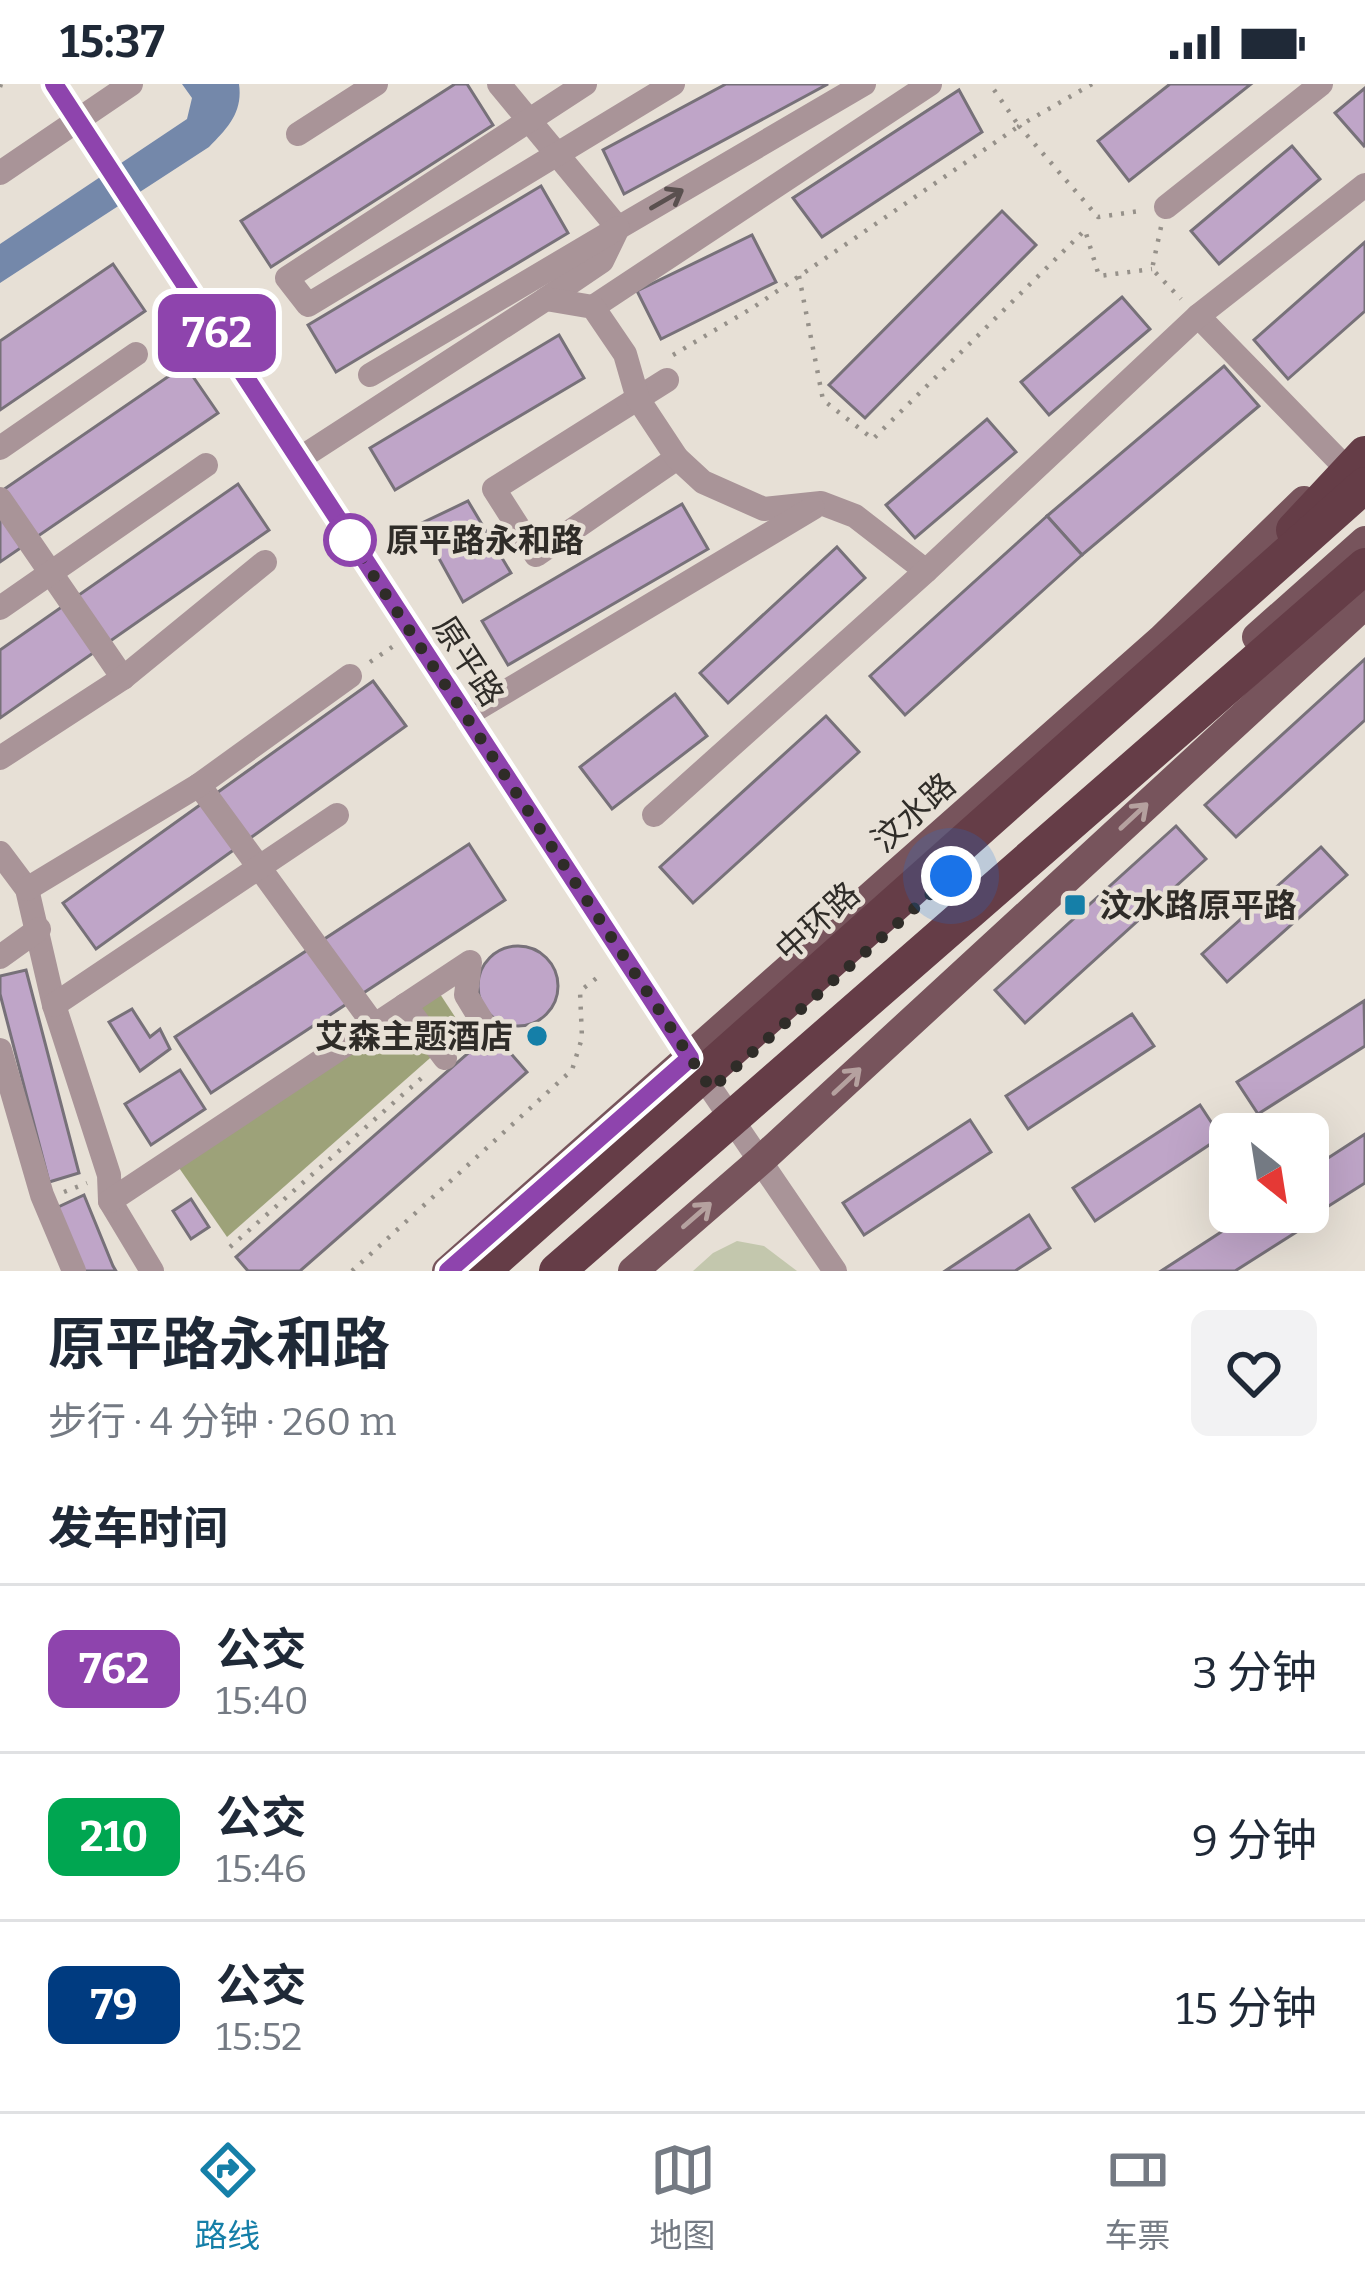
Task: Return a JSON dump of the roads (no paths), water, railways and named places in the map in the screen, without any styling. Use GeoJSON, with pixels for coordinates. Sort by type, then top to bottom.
{"type":"FeatureCollection","features":[{"type":"Feature","properties":{"kind":"highway","name":"中环路"},"geometry":{"type":"LineString","coordinates":[[482,1271],[1176,639],[1359,462]]}},
{"type":"Feature","properties":{"kind":"highway"},"geometry":{"type":"LineString","coordinates":[[557,1271],[1365,566]]}},
{"type":"Feature","properties":{"kind":"main road"},"geometry":{"type":"LineString","coordinates":[[537,1271],[1123,723],[1365,508]]}},
{"type":"Feature","properties":{"kind":"main road"},"geometry":{"type":"LineString","coordinates":[[503,1271],[718,1099],[1365,541]]}},
{"type":"Feature","properties":{"kind":"main road"},"geometry":{"type":"LineString","coordinates":[[633,1271],[761,1160],[1365,604]]}},
{"type":"Feature","properties":{"kind":"main road"},"geometry":{"type":"LineString","coordinates":[[1123,723],[1176,639]]}},
{"type":"Feature","properties":{"kind":"main road","name":"汶水路"},"geometry":{"type":"LineString","coordinates":[[448,1271],[1176,639]]}},
{"type":"Feature","properties":{"kind":"street","name":"原平路"},"geometry":{"type":"LineString","coordinates":[[54,84],[624,958],[835,1271]]}},
{"type":"Feature","properties":{"kind":"street"},"geometry":{"type":"LineString","coordinates":[[0,173],[130,84]]}},
{"type":"Feature","properties":{"kind":"street"},"geometry":{"type":"LineString","coordinates":[[298,134],[376,84]]}},
{"type":"Feature","properties":{"kind":"street"},"geometry":{"type":"LineString","coordinates":[[499,84],[618,228]]}},
{"type":"Feature","properties":{"kind":"street"},"geometry":{"type":"LineString","coordinates":[[585,84],[287,278],[308,304],[673,84]]}},
{"type":"Feature","properties":{"kind":"street"},"geometry":{"type":"LineString","coordinates":[[370,375],[864,84]]}},
{"type":"Feature","properties":{"kind":"street"},"geometry":{"type":"LineString","coordinates":[[545,299],[592,307],[930,84]]}},
{"type":"Feature","properties":{"kind":"street"},"geometry":{"type":"LineString","coordinates":[[1166,207],[1322,84]]}},
{"type":"Feature","properties":{"kind":"street"},"geometry":{"type":"LineString","coordinates":[[654,815],[926,571],[1198,316],[1365,185]]}},
{"type":"Feature","properties":{"kind":"street"},"geometry":{"type":"LineString","coordinates":[[299,459],[602,261],[618,228]]}},
{"type":"Feature","properties":{"kind":"street"},"geometry":{"type":"LineString","coordinates":[[592,307],[625,354],[638,399],[677,458],[703,482],[764,508],[821,503],[861,508],[926,571]]}},
{"type":"Feature","properties":{"kind":"street"},"geometry":{"type":"LineString","coordinates":[[1198,316],[1359,462]]}},
{"type":"Feature","properties":{"kind":"street"},"geometry":{"type":"LineString","coordinates":[[0,448],[136,354]]}},
{"type":"Feature","properties":{"kind":"street"},"geometry":{"type":"LineString","coordinates":[[670,368],[638,399],[494,489],[536,555],[677,458]]}},
{"type":"Feature","properties":{"kind":"street"},"geometry":{"type":"LineString","coordinates":[[0,608],[206,465]]}},
{"type":"Feature","properties":{"kind":"street"},"geometry":{"type":"LineString","coordinates":[[0,499],[123,678]]}},
{"type":"Feature","properties":{"kind":"street"},"geometry":{"type":"LineString","coordinates":[[466,716],[821,503]]}},
{"type":"Feature","properties":{"kind":"street"},"geometry":{"type":"LineString","coordinates":[[0,758],[123,678],[265,562]]}},
{"type":"Feature","properties":{"kind":"street"},"geometry":{"type":"LineString","coordinates":[[26,890],[199,785],[350,676]]}},
{"type":"Feature","properties":{"kind":"street"},"geometry":{"type":"LineString","coordinates":[[199,785],[374,1025]]}},
{"type":"Feature","properties":{"kind":"street"},"geometry":{"type":"LineString","coordinates":[[54,1004],[338,815]]}},
{"type":"Feature","properties":{"kind":"street"},"geometry":{"type":"LineString","coordinates":[[0,854],[26,890],[54,1004],[110,1188],[152,1271]]}},
{"type":"Feature","properties":{"kind":"street"},"geometry":{"type":"LineString","coordinates":[[0,957],[39,929]]}},
{"type":"Feature","properties":{"kind":"street"},"geometry":{"type":"LineString","coordinates":[[110,1188],[470,962],[466,995],[483,1023]]}},
{"type":"Feature","properties":{"kind":"street"},"geometry":{"type":"LineString","coordinates":[[405,1005],[445,1058]]}},
{"type":"Feature","properties":{"kind":"street"},"geometry":{"type":"LineString","coordinates":[[0,1050],[44,1199],[74,1271]]}},
{"type":"Feature","properties":{"kind":"water"},"geometry":{"type":"Polygon","coordinates":[[[182,84],[239,84],[236,111],[222,133],[209,147],[0,283],[0,244],[187,119],[192,98],[182,84]]]}},
{"type":"Feature","properties":{"kind":"place","name":"原平路永和路"},"geometry":{"type":"Point","coordinates":[350,540]}},
{"type":"Feature","properties":{"kind":"place","name":"汶水路原平路"},"geometry":{"type":"Point","coordinates":[1075,905]}},
{"type":"Feature","properties":{"kind":"place","name":"艾森主题酒店"},"geometry":{"type":"Point","coordinates":[537,1036]}}]}
